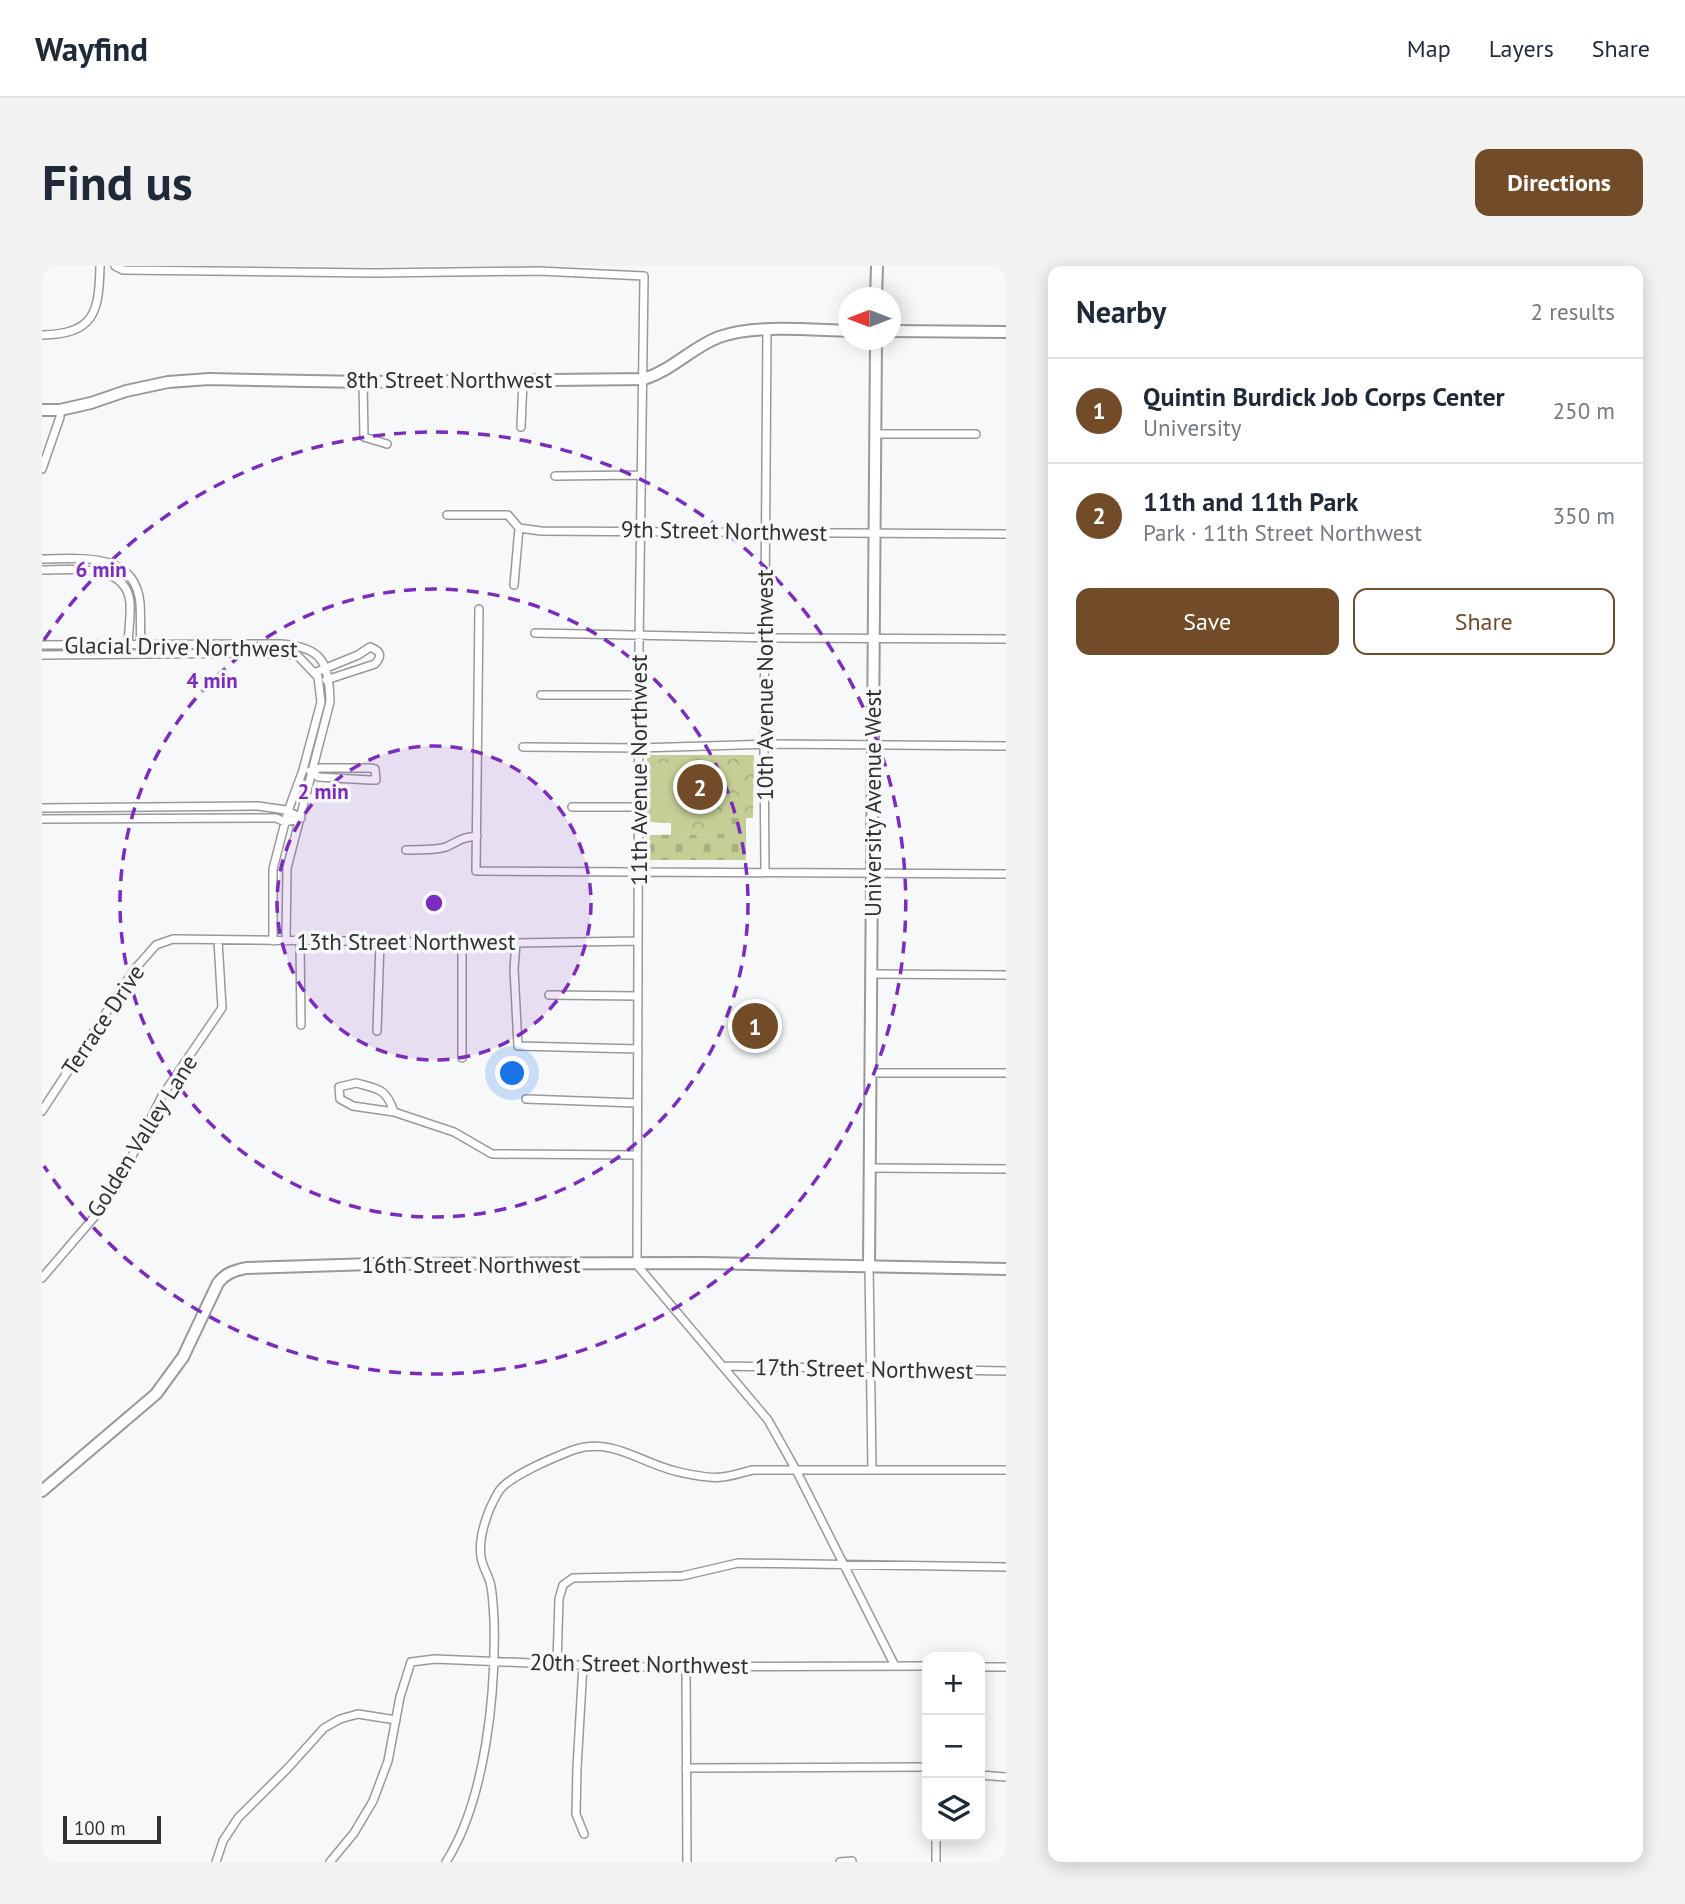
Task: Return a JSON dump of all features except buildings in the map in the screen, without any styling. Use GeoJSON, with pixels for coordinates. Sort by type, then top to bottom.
{"type":"FeatureCollection","features":[{"type":"Feature","properties":{"kind":"street"},"geometry":{"type":"LineString","coordinates":[[42,335],[64,334],[91,320],[98,303],[100,266]]}},
{"type":"Feature","properties":{"kind":"street"},"geometry":{"type":"LineString","coordinates":[[115,266],[122,270],[374,270]]}},
{"type":"Feature","properties":{"kind":"street"},"geometry":{"type":"LineString","coordinates":[[876,287],[877,266]]}},
{"type":"Feature","properties":{"kind":"street","name":"11th Avenue Northwest"},"geometry":{"type":"LineString","coordinates":[[374,270],[539,271],[644,276],[636,1265]]}},
{"type":"Feature","properties":{"kind":"street","name":"8th Street Northwest"},"geometry":{"type":"LineString","coordinates":[[42,410],[60,410],[168,382],[254,379],[363,382],[644,379],[667,371],[704,344],[732,334],[767,330],[838,331]]}},
{"type":"Feature","properties":{"kind":"street","name":"10th Avenue Northwest"},"geometry":{"type":"LineString","coordinates":[[765,871],[767,330]]}},
{"type":"Feature","properties":{"kind":"street"},"geometry":{"type":"LineString","coordinates":[[901,331],[1006,332]]}},
{"type":"Feature","properties":{"kind":"street","name":"University Avenue West"},"geometry":{"type":"LineString","coordinates":[[869,1266],[876,350]]}},
{"type":"Feature","properties":{"kind":"street"},"geometry":{"type":"LineString","coordinates":[[520,427],[523,380]]}},
{"type":"Feature","properties":{"kind":"street"},"geometry":{"type":"LineString","coordinates":[[363,382],[364,437],[387,444]]}},
{"type":"Feature","properties":{"kind":"street"},"geometry":{"type":"LineString","coordinates":[[42,469],[60,410]]}},
{"type":"Feature","properties":{"kind":"street"},"geometry":{"type":"LineString","coordinates":[[876,434],[976,434]]}},
{"type":"Feature","properties":{"kind":"street"},"geometry":{"type":"LineString","coordinates":[[555,476],[641,475]]}},
{"type":"Feature","properties":{"kind":"street","name":"9th Street Northwest"},"geometry":{"type":"LineString","coordinates":[[447,515],[508,515],[519,528],[541,531],[1006,534]]}},
{"type":"Feature","properties":{"kind":"street"},"geometry":{"type":"LineString","coordinates":[[514,585],[519,528]]}},
{"type":"Feature","properties":{"kind":"street"},"geometry":{"type":"LineString","coordinates":[[42,559],[99,560],[113,563],[127,573],[137,587],[140,602],[141,655]]}},
{"type":"Feature","properties":{"kind":"street"},"geometry":{"type":"LineString","coordinates":[[42,570],[98,571],[119,581],[127,590],[130,602],[129,655]]}},
{"type":"Feature","properties":{"kind":"street"},"geometry":{"type":"LineString","coordinates":[[479,609],[477,871],[1006,874]]}},
{"type":"Feature","properties":{"kind":"street"},"geometry":{"type":"LineString","coordinates":[[535,634],[1006,639]]}},
{"type":"Feature","properties":{"kind":"street","name":"Glacial Drive Northwest"},"geometry":{"type":"LineString","coordinates":[[42,645],[303,646],[319,658],[330,679]]}},
{"type":"Feature","properties":{"kind":"street"},"geometry":{"type":"LineString","coordinates":[[314,673],[358,655],[370,647],[378,650],[380,659],[375,664],[319,682]]}},
{"type":"Feature","properties":{"kind":"street"},"geometry":{"type":"LineString","coordinates":[[42,655],[297,655],[314,673],[319,682],[321,702],[273,869],[273,941]]}},
{"type":"Feature","properties":{"kind":"street"},"geometry":{"type":"LineString","coordinates":[[286,941],[287,868],[329,709],[330,679]]}},
{"type":"Feature","properties":{"kind":"street"},"geometry":{"type":"LineString","coordinates":[[541,695],[640,695]]}},
{"type":"Feature","properties":{"kind":"street"},"geometry":{"type":"LineString","coordinates":[[523,747],[1006,746]]}},
{"type":"Feature","properties":{"kind":"street"},"geometry":{"type":"LineString","coordinates":[[303,770],[370,768],[375,769],[377,775],[376,780],[318,777],[312,771]]}},
{"type":"Feature","properties":{"kind":"street"},"geometry":{"type":"LineString","coordinates":[[42,808],[258,806],[288,811],[301,818]]}},
{"type":"Feature","properties":{"kind":"street"},"geometry":{"type":"LineString","coordinates":[[572,807],[639,807]]}},
{"type":"Feature","properties":{"kind":"street"},"geometry":{"type":"LineString","coordinates":[[42,819],[276,818],[285,822],[301,818]]}},
{"type":"Feature","properties":{"kind":"street"},"geometry":{"type":"LineString","coordinates":[[406,850],[436,849],[461,838],[477,836]]}},
{"type":"Feature","properties":{"kind":"street","name":"13th Street Northwest"},"geometry":{"type":"LineString","coordinates":[[173,939],[462,943],[638,941]]}},
{"type":"Feature","properties":{"kind":"street","name":"Terrace Drive"},"geometry":{"type":"LineString","coordinates":[[42,1111],[134,970],[156,946],[173,939]]}},
{"type":"Feature","properties":{"kind":"street","name":"Golden Valley Lane"},"geometry":{"type":"LineString","coordinates":[[42,1278],[102,1208],[124,1172],[162,1096],[222,1008],[218,940]]}},
{"type":"Feature","properties":{"kind":"street"},"geometry":{"type":"LineString","coordinates":[[300,941],[301,1025]]}},
{"type":"Feature","properties":{"kind":"street"},"geometry":{"type":"LineString","coordinates":[[377,1031],[380,942]]}},
{"type":"Feature","properties":{"kind":"street"},"geometry":{"type":"LineString","coordinates":[[462,943],[462,1058]]}},
{"type":"Feature","properties":{"kind":"street"},"geometry":{"type":"LineString","coordinates":[[516,943],[514,969],[518,1046],[638,1049]]}},
{"type":"Feature","properties":{"kind":"street"},"geometry":{"type":"LineString","coordinates":[[872,974],[1006,975]]}},
{"type":"Feature","properties":{"kind":"street"},"geometry":{"type":"LineString","coordinates":[[549,995],[638,996]]}},
{"type":"Feature","properties":{"kind":"street"},"geometry":{"type":"LineString","coordinates":[[871,1073],[1006,1073]]}},
{"type":"Feature","properties":{"kind":"street"},"geometry":{"type":"LineString","coordinates":[[394,1112],[389,1098],[382,1090],[356,1083],[339,1087],[340,1099],[354,1105],[394,1112],[454,1132],[492,1154],[636,1155]]}},
{"type":"Feature","properties":{"kind":"street"},"geometry":{"type":"LineString","coordinates":[[526,1099],[637,1103]]}},
{"type":"Feature","properties":{"kind":"street"},"geometry":{"type":"LineString","coordinates":[[871,1168],[1006,1169]]}},
{"type":"Feature","properties":{"kind":"street","name":"16th Street Northwest"},"geometry":{"type":"LineString","coordinates":[[42,1491],[156,1394],[183,1356],[218,1283],[226,1274],[246,1268],[372,1264],[704,1263],[1006,1269]]}},
{"type":"Feature","properties":{"kind":"street"},"geometry":{"type":"LineString","coordinates":[[636,1265],[768,1420],[895,1666]]}},
{"type":"Feature","properties":{"kind":"street"},"geometry":{"type":"LineString","coordinates":[[869,1266],[872,1469]]}},
{"type":"Feature","properties":{"kind":"street","name":"17th Street Northwest"},"geometry":{"type":"LineString","coordinates":[[723,1366],[1006,1371]]}},
{"type":"Feature","properties":{"kind":"street"},"geometry":{"type":"LineString","coordinates":[[446,1862],[469,1812],[480,1772],[494,1661],[491,1584],[481,1560],[482,1530],[500,1490],[516,1476],[573,1451],[593,1446],[607,1446],[674,1471],[720,1478],[753,1470],[1006,1471]]}},
{"type":"Feature","properties":{"kind":"street"},"geometry":{"type":"LineString","coordinates":[[557,1663],[559,1599],[563,1585],[573,1578],[682,1576],[738,1563],[1006,1567]]}},
{"type":"Feature","properties":{"kind":"street","name":"20th Street Northwest"},"geometry":{"type":"LineString","coordinates":[[396,1720],[411,1662],[435,1659],[686,1667],[922,1666]]}},
{"type":"Feature","properties":{"kind":"street"},"geometry":{"type":"LineString","coordinates":[[583,1665],[576,1768],[576,1814],[584,1834]]}},
{"type":"Feature","properties":{"kind":"street"},"geometry":{"type":"LineString","coordinates":[[686,1667],[687,1862]]}},
{"type":"Feature","properties":{"kind":"street"},"geometry":{"type":"LineString","coordinates":[[985,1667],[1006,1667]]}},
{"type":"Feature","properties":{"kind":"street"},"geometry":{"type":"LineString","coordinates":[[216,1862],[223,1841],[238,1818],[324,1728],[340,1719],[359,1714],[396,1720],[388,1762],[373,1801],[354,1833],[330,1862]]}},
{"type":"Feature","properties":{"kind":"street"},"geometry":{"type":"LineString","coordinates":[[687,1768],[922,1767]]}},
{"type":"Feature","properties":{"kind":"street"},"geometry":{"type":"LineString","coordinates":[[985,1775],[1006,1777]]}},
{"type":"Feature","properties":{"kind":"street"},"geometry":{"type":"LineString","coordinates":[[936,1841],[936,1862]]}},
{"type":"Feature","properties":{"kind":"street"},"geometry":{"type":"LineString","coordinates":[[841,1862],[852,1861]]}},
{"type":"Feature","properties":{"kind":"green space"},"geometry":{"type":"Polygon","coordinates":[[[647,755],[754,755],[753,818],[726,818],[726,834],[671,835],[671,823],[646,822],[647,755]]]}},
{"type":"Feature","properties":{"kind":"green space"},"geometry":{"type":"Polygon","coordinates":[[[651,763],[703,763],[706,767],[707,816],[650,815],[651,763]]]}},
{"type":"Feature","properties":{"kind":"green space"},"geometry":{"type":"Polygon","coordinates":[[[726,818],[746,818],[746,860],[649,860],[649,835],[725,834],[726,818]]]}},
{"type":"Feature","properties":{"kind":"place","name":"11th and 11th Park"},"geometry":{"type":"Point","coordinates":[700,787]}},
{"type":"Feature","properties":{"kind":"place","name":"Quintin Burdick Job Corps Center"},"geometry":{"type":"Point","coordinates":[755,1026]}}]}
